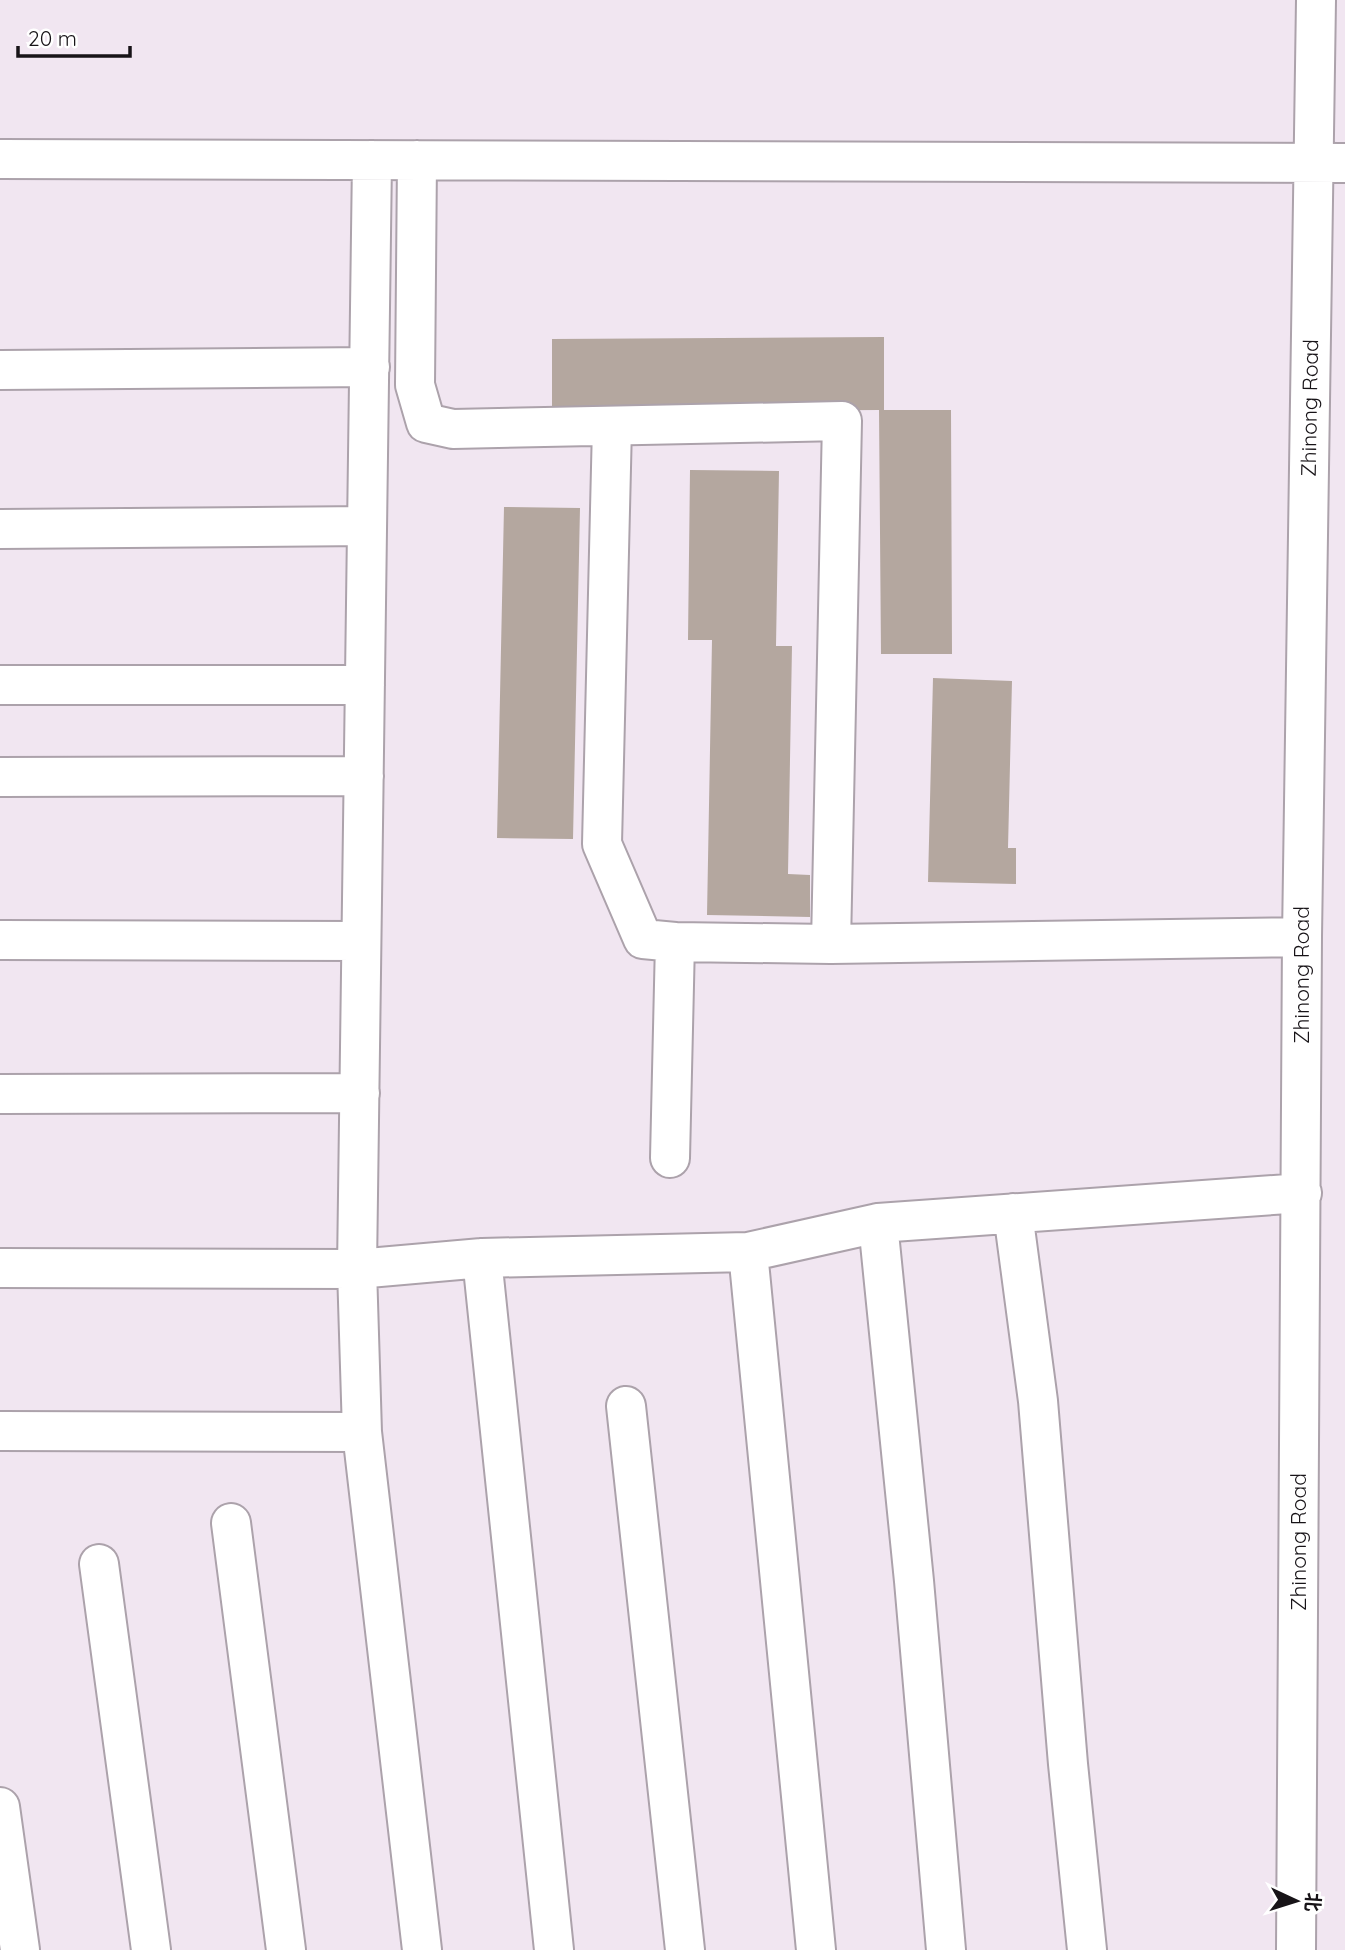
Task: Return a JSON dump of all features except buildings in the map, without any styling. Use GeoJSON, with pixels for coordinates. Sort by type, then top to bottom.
{"type":"FeatureCollection","features":[{"type":"Feature","properties":{"kind":"street","name":"Zhinong Road"},"geometry":{"type":"LineString","coordinates":[[1296,1950],[1302,937],[1329,162],[1316,0]]}},
{"type":"Feature","properties":{"kind":"street"},"geometry":{"type":"LineString","coordinates":[[0,159],[1329,162]]}},
{"type":"Feature","properties":{"kind":"street"},"geometry":{"type":"LineString","coordinates":[[372,160],[357,1269],[362,1432],[422,1950]]}},
{"type":"Feature","properties":{"kind":"street"},"geometry":{"type":"LineString","coordinates":[[417,160],[415,385],[426,423],[453,429],[842,421],[831,944]]}},
{"type":"Feature","properties":{"kind":"street"},"geometry":{"type":"LineString","coordinates":[[0,370],[370,367]]}},
{"type":"Feature","properties":{"kind":"street"},"geometry":{"type":"LineString","coordinates":[[612,426],[602,844],[643,939],[675,942],[831,944],[1302,937]]}},
{"type":"Feature","properties":{"kind":"street"},"geometry":{"type":"LineString","coordinates":[[0,528],[367,526]]}},
{"type":"Feature","properties":{"kind":"street"},"geometry":{"type":"LineString","coordinates":[[0,685],[365,685]]}},
{"type":"Feature","properties":{"kind":"street"},"geometry":{"type":"LineString","coordinates":[[0,777],[364,776]]}},
{"type":"Feature","properties":{"kind":"street"},"geometry":{"type":"LineString","coordinates":[[0,940],[361,941]]}},
{"type":"Feature","properties":{"kind":"street"},"geometry":{"type":"LineString","coordinates":[[670,1158],[675,942]]}},
{"type":"Feature","properties":{"kind":"street"},"geometry":{"type":"LineString","coordinates":[[0,1094],[359,1093]]}},
{"type":"Feature","properties":{"kind":"street"},"geometry":{"type":"LineString","coordinates":[[0,1268],[357,1269],[482,1258],[748,1252],[878,1223],[1302,1193]]}},
{"type":"Feature","properties":{"kind":"street"},"geometry":{"type":"LineString","coordinates":[[1013,1213],[1038,1401],[1068,1764],[1087,1950]]}},
{"type":"Feature","properties":{"kind":"street"},"geometry":{"type":"LineString","coordinates":[[878,1223],[914,1581],[946,1950]]}},
{"type":"Feature","properties":{"kind":"street"},"geometry":{"type":"LineString","coordinates":[[748,1252],[816,1950]]}},
{"type":"Feature","properties":{"kind":"street"},"geometry":{"type":"LineString","coordinates":[[482,1258],[554,1950]]}},
{"type":"Feature","properties":{"kind":"street"},"geometry":{"type":"LineString","coordinates":[[626,1406],[685,1950]]}},
{"type":"Feature","properties":{"kind":"street"},"geometry":{"type":"LineString","coordinates":[[0,1431],[362,1432]]}},
{"type":"Feature","properties":{"kind":"street"},"geometry":{"type":"LineString","coordinates":[[231,1523],[286,1950]]}},
{"type":"Feature","properties":{"kind":"street"},"geometry":{"type":"LineString","coordinates":[[99,1564],[151,1950]]}},
{"type":"Feature","properties":{"kind":"street"},"geometry":{"type":"LineString","coordinates":[[0,1807],[20,1950]]}}]}
